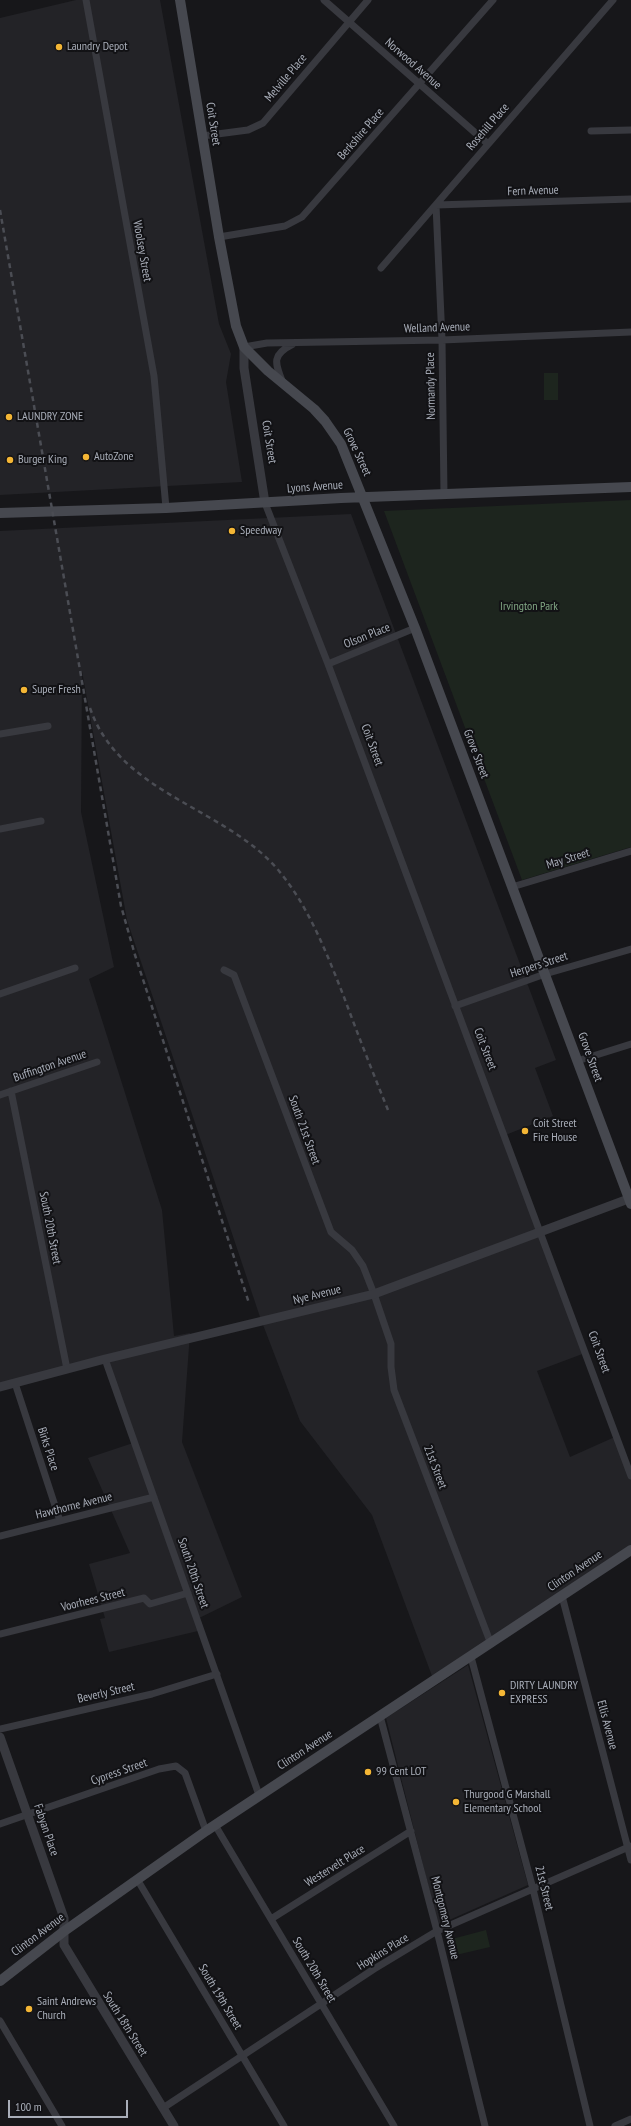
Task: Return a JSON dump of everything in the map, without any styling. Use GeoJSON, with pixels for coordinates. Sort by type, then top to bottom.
{"type":"FeatureCollection","features":[{"type":"Feature","properties":{"kind":"main road","name":"Coit Street"},"geometry":{"type":"LineString","coordinates":[[180,0],[219,238],[236,326],[244,347]]}},
{"type":"Feature","properties":{"kind":"main road","name":"Grove Street"},"geometry":{"type":"LineString","coordinates":[[244,347],[258,362],[314,409],[336,435],[363,497],[415,628],[630,1200]]}},
{"type":"Feature","properties":{"kind":"main road","name":"Lyons Avenue"},"geometry":{"type":"LineString","coordinates":[[0,513],[166,508],[363,497],[631,487]]}},
{"type":"Feature","properties":{"kind":"main road","name":"Clinton Avenue"},"geometry":{"type":"LineString","coordinates":[[0,1981],[63,1932],[206,1831],[631,1550]]}},
{"type":"Feature","properties":{"kind":"street","name":"Woolsey Street"},"geometry":{"type":"LineString","coordinates":[[86,0],[154,376],[166,508]]}},
{"type":"Feature","properties":{"kind":"street","name":"Norwood Avenue"},"geometry":{"type":"LineString","coordinates":[[324,0],[488,144]]}},
{"type":"Feature","properties":{"kind":"street","name":"Melville Place"},"geometry":{"type":"LineString","coordinates":[[202,136],[248,130],[263,123],[368,0]]}},
{"type":"Feature","properties":{"kind":"street","name":"Berkshire Place"},"geometry":{"type":"LineString","coordinates":[[219,238],[284,226],[302,217],[493,0]]}},
{"type":"Feature","properties":{"kind":"street","name":"Rosehill Place"},"geometry":{"type":"LineString","coordinates":[[381,268],[613,0]]}},
{"type":"Feature","properties":{"kind":"street"},"geometry":{"type":"LineString","coordinates":[[591,131],[631,130]]}},
{"type":"Feature","properties":{"kind":"street","name":"Fern Avenue"},"geometry":{"type":"LineString","coordinates":[[436,205],[631,199]]}},
{"type":"Feature","properties":{"kind":"street","name":"Normandy Place"},"geometry":{"type":"LineString","coordinates":[[436,205],[442,340],[444,494]]}},
{"type":"Feature","properties":{"kind":"street","name":"Welland Avenue"},"geometry":{"type":"LineString","coordinates":[[244,347],[267,343],[442,340],[631,332]]}},
{"type":"Feature","properties":{"kind":"street"},"geometry":{"type":"LineString","coordinates":[[284,385],[275,363],[277,357],[284,348],[296,342]]}},
{"type":"Feature","properties":{"kind":"street","name":"Coit Street"},"geometry":{"type":"LineString","coordinates":[[244,347],[244,368],[265,503],[328,664],[631,1476]]}},
{"type":"Feature","properties":{"kind":"street","name":"Olson Place"},"geometry":{"type":"LineString","coordinates":[[328,664],[415,628]]}},
{"type":"Feature","properties":{"kind":"street"},"geometry":{"type":"LineString","coordinates":[[0,734],[48,726]]}},
{"type":"Feature","properties":{"kind":"street"},"geometry":{"type":"LineString","coordinates":[[0,829],[41,821]]}},
{"type":"Feature","properties":{"kind":"street","name":"May Street"},"geometry":{"type":"LineString","coordinates":[[512,887],[631,851]]}},
{"type":"Feature","properties":{"kind":"street","name":"Herpers Street"},"geometry":{"type":"LineString","coordinates":[[455,1006],[545,974],[631,949]]}},
{"type":"Feature","properties":{"kind":"street"},"geometry":{"type":"LineString","coordinates":[[0,994],[74,968]]}},
{"type":"Feature","properties":{"kind":"street","name":"South 21st Street"},"geometry":{"type":"LineString","coordinates":[[224,970],[234,975],[331,1232],[352,1250],[362,1266],[374,1294]]}},
{"type":"Feature","properties":{"kind":"street"},"geometry":{"type":"LineString","coordinates":[[577,1061],[631,1044]]}},
{"type":"Feature","properties":{"kind":"street","name":"Buffington Avenue"},"geometry":{"type":"LineString","coordinates":[[0,1095],[97,1062]]}},
{"type":"Feature","properties":{"kind":"street","name":"South 20th Street"},"geometry":{"type":"LineString","coordinates":[[11,1091],[68,1369]]}},
{"type":"Feature","properties":{"kind":"street","name":"Nye Avenue"},"geometry":{"type":"LineString","coordinates":[[0,1387],[105,1359],[374,1294],[630,1200]]}},
{"type":"Feature","properties":{"kind":"street","name":"21st Street"},"geometry":{"type":"LineString","coordinates":[[374,1294],[391,1344],[391,1367],[394,1390],[491,1644]]}},
{"type":"Feature","properties":{"kind":"street","name":"South 20th Street"},"geometry":{"type":"LineString","coordinates":[[105,1359],[259,1795]]}},
{"type":"Feature","properties":{"kind":"street","name":"Birks Place"},"geometry":{"type":"LineString","coordinates":[[15,1383],[60,1521]]}},
{"type":"Feature","properties":{"kind":"street","name":"Hawthorne Avenue"},"geometry":{"type":"LineString","coordinates":[[0,1536],[154,1496]]}},
{"type":"Feature","properties":{"kind":"street","name":"Voorhees Street"},"geometry":{"type":"LineString","coordinates":[[0,1634],[144,1598],[150,1604],[188,1593]]}},
{"type":"Feature","properties":{"kind":"street","name":"Ellis Avenue"},"geometry":{"type":"LineString","coordinates":[[562,1596],[629,1846],[631,1860]]}},
{"type":"Feature","properties":{"kind":"street","name":"21st Street"},"geometry":{"type":"LineString","coordinates":[[471,1657],[533,1889],[590,2126]]}},
{"type":"Feature","properties":{"kind":"street","name":"Beverly Street"},"geometry":{"type":"LineString","coordinates":[[0,1728],[152,1694],[216,1674]]}},
{"type":"Feature","properties":{"kind":"street","name":"Montgomery Avenue"},"geometry":{"type":"LineString","coordinates":[[380,1716],[437,1931],[485,2126]]}},
{"type":"Feature","properties":{"kind":"street","name":"Fabyan Place"},"geometry":{"type":"LineString","coordinates":[[0,1737],[64,1918],[63,1932]]}},
{"type":"Feature","properties":{"kind":"street","name":"Cypress Street"},"geometry":{"type":"LineString","coordinates":[[0,1824],[160,1769],[176,1766],[184,1773],[206,1831]]}},
{"type":"Feature","properties":{"kind":"street","name":"South 20th Street"},"geometry":{"type":"LineString","coordinates":[[216,1825],[394,2126]]}},
{"type":"Feature","properties":{"kind":"street","name":"Westervelt Place"},"geometry":{"type":"LineString","coordinates":[[271,1919],[411,1831]]}},
{"type":"Feature","properties":{"kind":"street","name":"Hopkins Place"},"geometry":{"type":"LineString","coordinates":[[163,2108],[437,1931],[629,1846]]}},
{"type":"Feature","properties":{"kind":"street","name":"South 19th Street"},"geometry":{"type":"LineString","coordinates":[[138,1879],[284,2126]]}},
{"type":"Feature","properties":{"kind":"street","name":"South 18th Street"},"geometry":{"type":"LineString","coordinates":[[63,1932],[64,1945],[174,2126]]}},
{"type":"Feature","properties":{"kind":"street"},"geometry":{"type":"LineString","coordinates":[[0,2021],[62,2126]]}},
{"type":"Feature","properties":{"kind":"street"},"geometry":{"type":"LineString","coordinates":[[615,2126],[631,2119]]}},
{"type":"Feature","properties":{"kind":"shaded area"},"geometry":{"type":"Polygon","coordinates":[[[76,0],[160,0],[219,324],[231,354],[226,382],[242,482],[0,495],[0,18],[76,0]]]}},
{"type":"Feature","properties":{"kind":"shaded area"},"geometry":{"type":"Polygon","coordinates":[[[351,514],[556,1060],[535,1068],[553,1116],[503,1136],[585,1353],[537,1371],[570,1457],[617,1436],[631,1476],[631,1553],[435,1684],[372,1515],[300,1421],[260,1317],[127,920],[82,671],[81,812],[114,967],[89,979],[162,1210],[174,1336],[190,1333],[182,1442],[242,1597],[195,1620],[198,1631],[109,1652],[100,1619],[105,1618],[89,1564],[130,1553],[88,1458],[133,1443],[104,1359],[0,1388],[0,531],[351,514]]]}},
{"type":"Feature","properties":{"kind":"shaded area","name":"Thurgood G Marshall Elementary School"},"geometry":{"type":"Polygon","coordinates":[[[468,1665],[528,1885],[438,1925],[386,1718],[468,1665]]]}},
{"type":"Feature","properties":{"kind":"green space"},"geometry":{"type":"Polygon","coordinates":[[[544,373],[558,373],[558,400],[544,400],[544,373]]]}},
{"type":"Feature","properties":{"kind":"green space","name":"Irvington Park"},"geometry":{"type":"Polygon","coordinates":[[[631,500],[631,847],[522,880],[384,511],[631,500]]]}},
{"type":"Feature","properties":{"kind":"green space"},"geometry":{"type":"Polygon","coordinates":[[[486,1930],[490,1947],[456,1955],[452,1939],[486,1930]]]}},
{"type":"Feature","properties":{"kind":"railway"},"geometry":{"type":"LineString","coordinates":[[0,210],[121,906],[135,955],[249,1303]]}},
{"type":"Feature","properties":{"kind":"railway"},"geometry":{"type":"LineString","coordinates":[[90,708],[105,737],[125,761],[149,781],[231,831],[257,849],[279,871],[290,885],[308,915],[324,948],[388,1110]]}},
{"type":"Feature","properties":{"kind":"place","name":"Laundry Depot"},"geometry":{"type":"Point","coordinates":[59,47]}},
{"type":"Feature","properties":{"kind":"place","name":"LAUNDRY ZONE"},"geometry":{"type":"Point","coordinates":[9,417]}},
{"type":"Feature","properties":{"kind":"place","name":"AutoZone"},"geometry":{"type":"Point","coordinates":[86,457]}},
{"type":"Feature","properties":{"kind":"place","name":"Burger King"},"geometry":{"type":"Point","coordinates":[10,460]}},
{"type":"Feature","properties":{"kind":"place","name":"Speedway"},"geometry":{"type":"Point","coordinates":[232,531]}},
{"type":"Feature","properties":{"kind":"place","name":"Super Fresh"},"geometry":{"type":"Point","coordinates":[24,690]}},
{"type":"Feature","properties":{"kind":"place","name":"Coit Street Fire House"},"geometry":{"type":"Point","coordinates":[525,1131]}},
{"type":"Feature","properties":{"kind":"place","name":"DIRTY LAUNDRY EXPRESS"},"geometry":{"type":"Point","coordinates":[502,1693]}},
{"type":"Feature","properties":{"kind":"place","name":"99 Cent LOT"},"geometry":{"type":"Point","coordinates":[368,1772]}},
{"type":"Feature","properties":{"kind":"place","name":"Thurgood G Marshall Elementary School"},"geometry":{"type":"Point","coordinates":[456,1802]}},
{"type":"Feature","properties":{"kind":"place","name":"Saint Andrews Church"},"geometry":{"type":"Point","coordinates":[29,2009]}}]}
